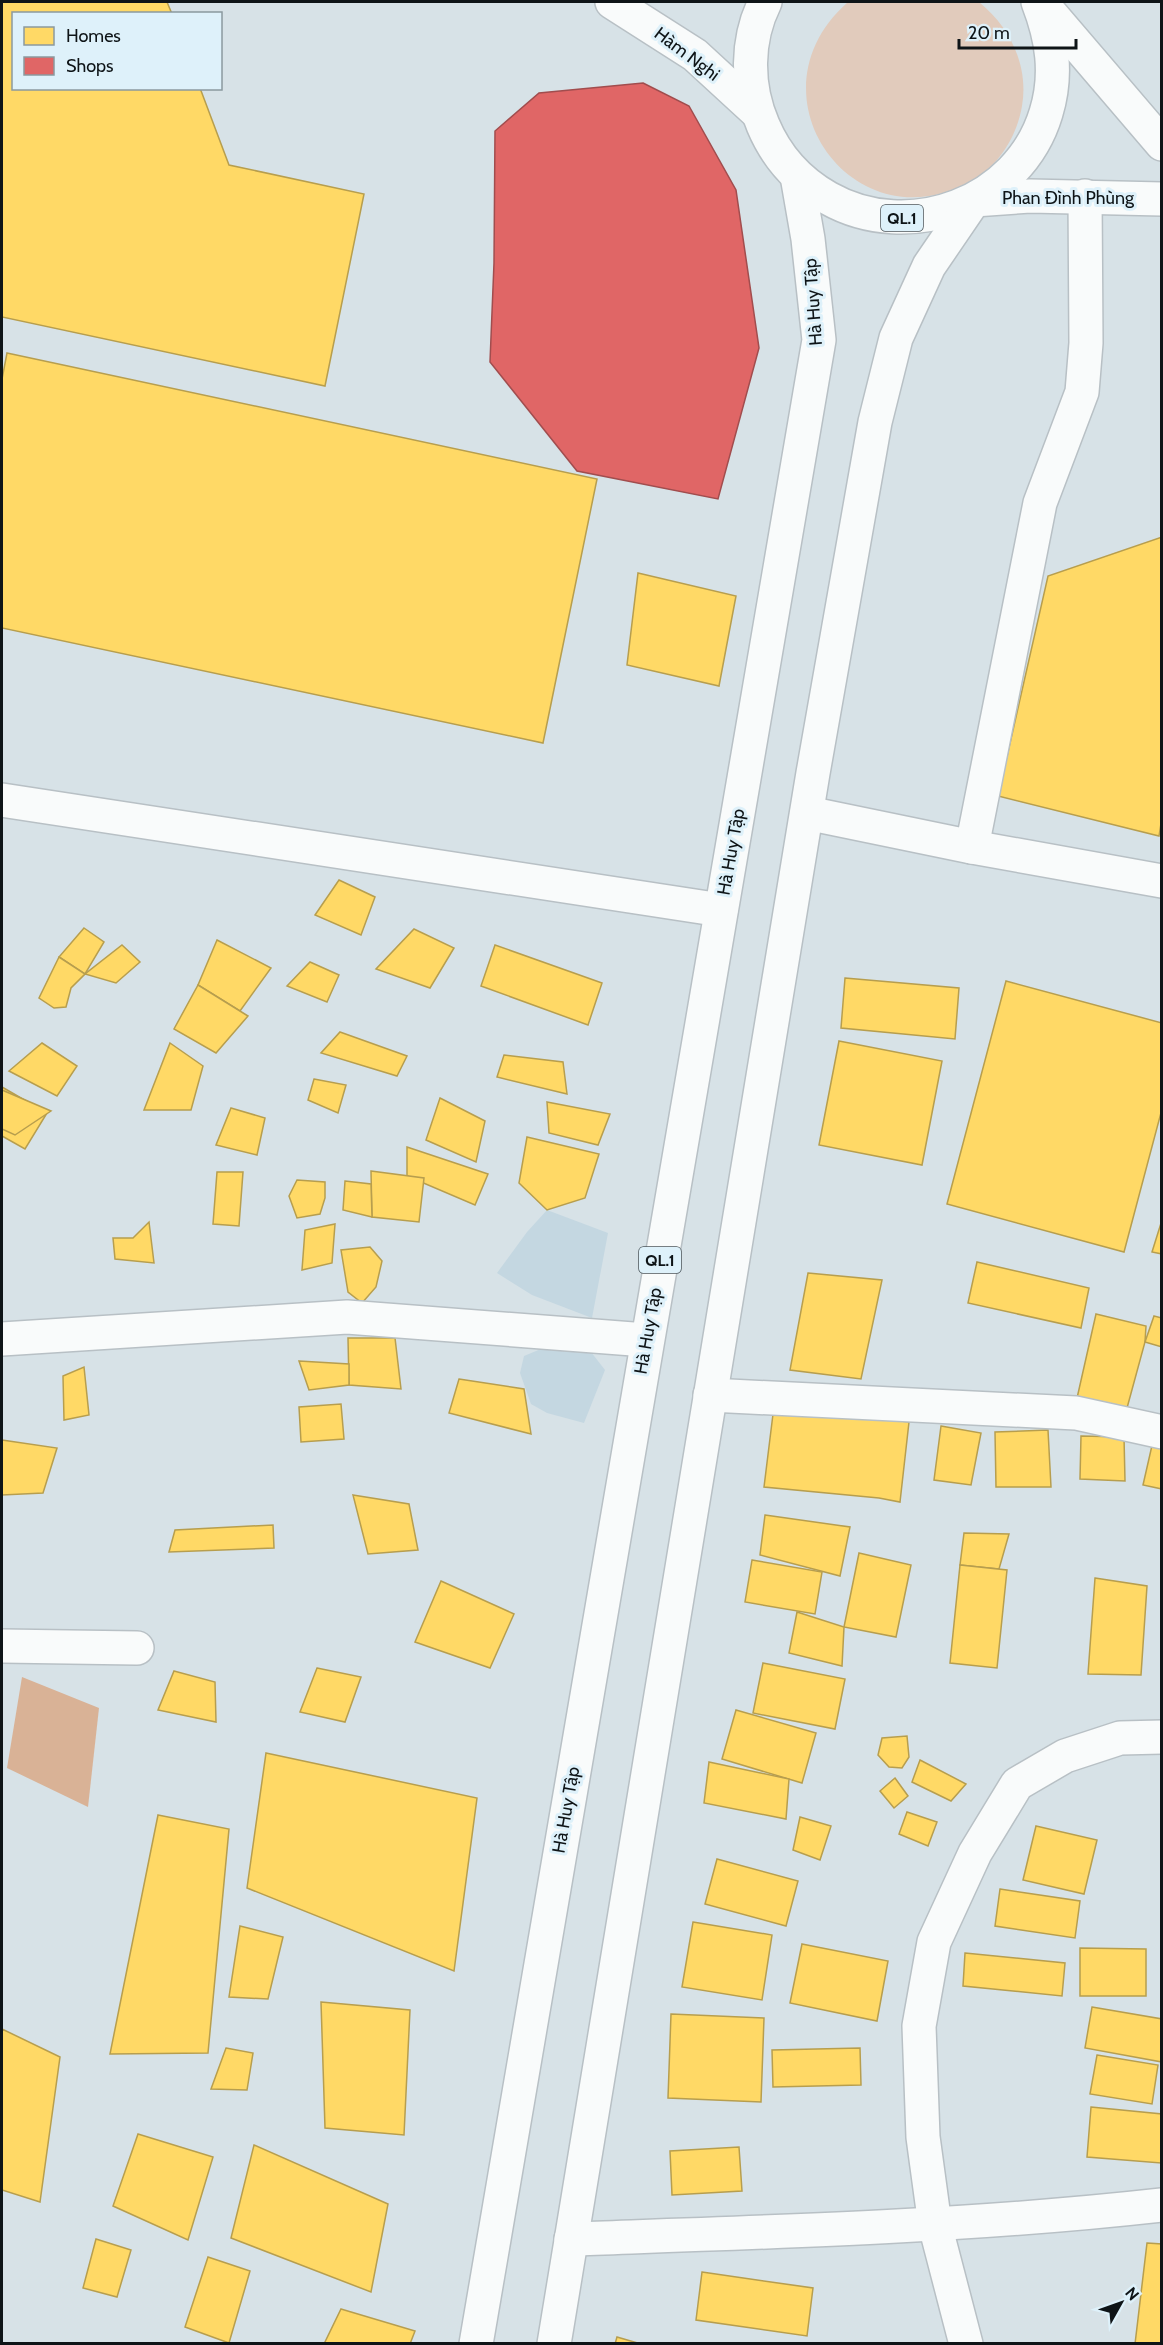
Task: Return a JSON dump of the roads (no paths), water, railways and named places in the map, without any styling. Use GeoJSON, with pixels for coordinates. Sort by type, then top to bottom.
{"type":"FeatureCollection","features":[{"type":"Feature","properties":{"kind":"main road","name":"Hàm Nghi"},"geometry":{"type":"LineString","coordinates":[[612,2],[694,55],[757,112]]}},
{"type":"Feature","properties":{"kind":"main road","name":"QL.1"},"geometry":{"type":"LineString","coordinates":[[765,2],[753,34],[750,60],[752,86],[757,112],[780,157],[797,176],[843,206],[868,214],[895,218],[922,217],[949,211],[974,200],[998,184],[1019,163],[1035,139],[1046,113],[1052,85],[1053,56],[1048,27],[1039,2]]}},
{"type":"Feature","properties":{"kind":"main road"},"geometry":{"type":"LineString","coordinates":[[1039,2],[1161,144]]}},
{"type":"Feature","properties":{"kind":"main road","name":"Hà Huy Tập"},"geometry":{"type":"LineString","coordinates":[[476,2343],[819,340],[809,249],[797,176]]}},
{"type":"Feature","properties":{"kind":"main road","name":"Phan Đình Phùng"},"geometry":{"type":"LineString","coordinates":[[974,200],[1030,196],[1161,199]]}},
{"type":"Feature","properties":{"kind":"main road"},"geometry":{"type":"LineString","coordinates":[[972,847],[1040,503],[1082,392],[1086,343],[1085,196]]}},
{"type":"Feature","properties":{"kind":"main road","name":"QL.1"},"geometry":{"type":"LineString","coordinates":[[554,2343],[807,813],[875,422],[896,338],[929,266],[974,200]]}},
{"type":"Feature","properties":{"kind":"main road"},"geometry":{"type":"LineString","coordinates":[[2,800],[721,909]]}},
{"type":"Feature","properties":{"kind":"main road"},"geometry":{"type":"LineString","coordinates":[[807,813],[972,847],[1161,882]]}},
{"type":"Feature","properties":{"kind":"main road"},"geometry":{"type":"LineString","coordinates":[[2,1339],[347,1317],[646,1340]]}},
{"type":"Feature","properties":{"kind":"main road"},"geometry":{"type":"LineString","coordinates":[[710,1395],[1076,1413],[1161,1432]]}},
{"type":"Feature","properties":{"kind":"main road"},"geometry":{"type":"LineString","coordinates":[[2,1646],[137,1648]]}},
{"type":"Feature","properties":{"kind":"main road"},"geometry":{"type":"LineString","coordinates":[[966,2343],[935,2225],[923,2137],[919,2026],[934,1942],[975,1854],[1017,1784],[1065,1756],[1120,1738],[1161,1737]]}},
{"type":"Feature","properties":{"kind":"main road"},"geometry":{"type":"LineString","coordinates":[[571,2240],[935,2225],[1161,2205]]}}]}
